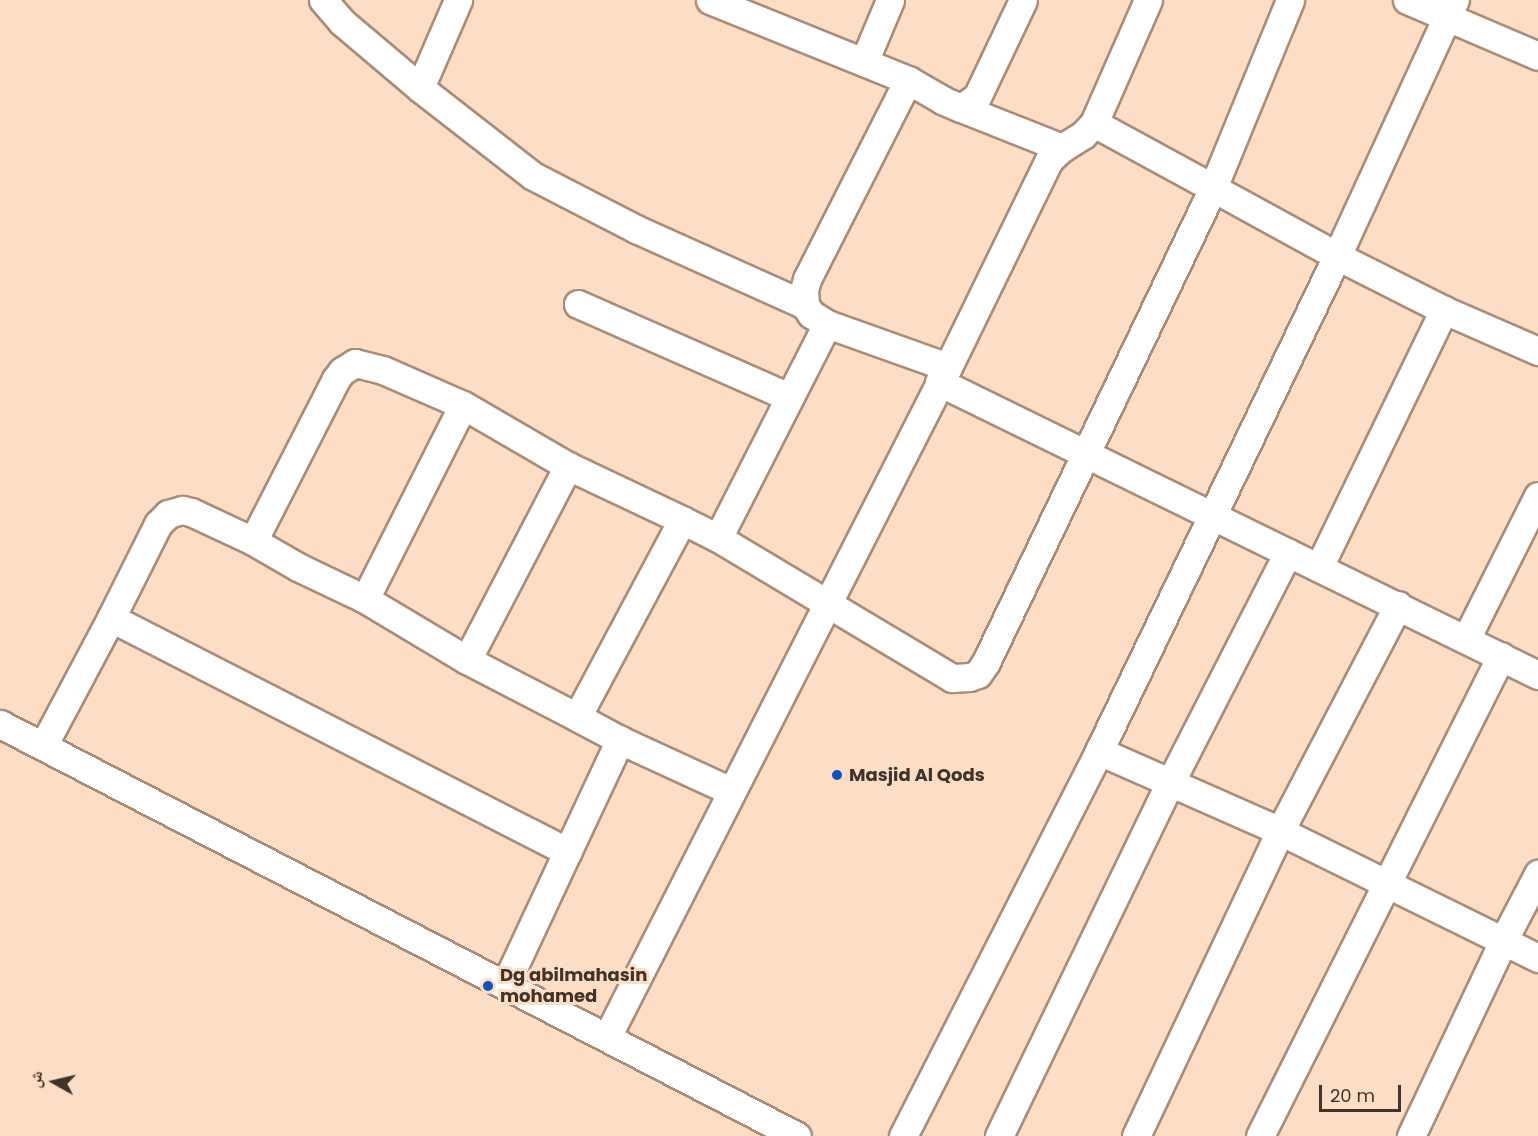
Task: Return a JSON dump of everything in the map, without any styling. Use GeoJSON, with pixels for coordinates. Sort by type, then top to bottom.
{"type":"FeatureCollection","features":[{"type":"Feature","properties":{"kind":"street"},"geometry":{"type":"LineString","coordinates":[[322,0],[342,22],[420,88],[533,176],[636,229],[805,305]]}},
{"type":"Feature","properties":{"kind":"street"},"geometry":{"type":"LineString","coordinates":[[420,88],[458,0]]}},
{"type":"Feature","properties":{"kind":"street"},"geometry":{"type":"LineString","coordinates":[[710,0],[763,10],[864,62],[908,80],[942,100],[1062,148]]}},
{"type":"Feature","properties":{"kind":"street"},"geometry":{"type":"LineString","coordinates":[[864,62],[890,0]]}},
{"type":"Feature","properties":{"kind":"street"},"geometry":{"type":"LineString","coordinates":[[961,108],[977,97],[983,89],[1023,0]]}},
{"type":"Feature","properties":{"kind":"street"},"geometry":{"type":"LineString","coordinates":[[607,1037],[730,791],[944,374],[1049,160],[1062,148],[1083,135],[1094,123],[1148,0]]}},
{"type":"Feature","properties":{"kind":"street"},"geometry":{"type":"LineString","coordinates":[[253,541],[336,379],[348,366],[355,363],[372,366],[463,405],[568,466],[718,538],[939,672],[952,678],[978,674],[1213,188],[1290,0]]}},
{"type":"Feature","properties":{"kind":"street"},"geometry":{"type":"LineString","coordinates":[[1407,0],[1451,9],[1538,56]]}},
{"type":"Feature","properties":{"kind":"street"},"geometry":{"type":"LineString","coordinates":[[903,1136],[1099,751],[1337,256],[1451,9]]}},
{"type":"Feature","properties":{"kind":"street"},"geometry":{"type":"LineString","coordinates":[[908,80],[807,279],[804,290],[805,305],[811,314],[827,324],[944,374],[1086,453],[1538,675]]}},
{"type":"Feature","properties":{"kind":"street"},"geometry":{"type":"LineString","coordinates":[[1094,123],[1337,256],[1444,310],[1538,351]]}},
{"type":"Feature","properties":{"kind":"street"},"geometry":{"type":"LineString","coordinates":[[578,303],[789,397]]}},
{"type":"Feature","properties":{"kind":"street"},"geometry":{"type":"LineString","coordinates":[[1319,567],[1444,310]]}},
{"type":"Feature","properties":{"kind":"street"},"geometry":{"type":"LineString","coordinates":[[718,538],[827,324]]}},
{"type":"Feature","properties":{"kind":"street"},"geometry":{"type":"LineString","coordinates":[[365,599],[463,405]]}},
{"type":"Feature","properties":{"kind":"street"},"geometry":{"type":"LineString","coordinates":[[467,660],[568,466]]}},
{"type":"Feature","properties":{"kind":"street"},"geometry":{"type":"LineString","coordinates":[[1466,639],[1538,496]]}},
{"type":"Feature","properties":{"kind":"street"},"geometry":{"type":"LineString","coordinates":[[43,746],[158,524],[168,514],[182,510],[253,541],[298,567],[365,599],[467,660],[620,740],[730,791]]}},
{"type":"Feature","properties":{"kind":"street"},"geometry":{"type":"LineString","coordinates":[[577,717],[682,520]]}},
{"type":"Feature","properties":{"kind":"street"},"geometry":{"type":"LineString","coordinates":[[999,1136],[1170,783],[1288,552]]}},
{"type":"Feature","properties":{"kind":"street"},"geometry":{"type":"LineString","coordinates":[[1136,1136],[1280,831],[1398,605]]}},
{"type":"Feature","properties":{"kind":"street"},"geometry":{"type":"LineString","coordinates":[[111,618],[568,852]]}},
{"type":"Feature","properties":{"kind":"street"},"geometry":{"type":"LineString","coordinates":[[1260,1136],[1501,656]]}},
{"type":"Feature","properties":{"kind":"street"},"geometry":{"type":"LineString","coordinates":[[0,724],[797,1136]]}},
{"type":"Feature","properties":{"kind":"street"},"geometry":{"type":"LineString","coordinates":[[505,985],[620,740]]}},
{"type":"Feature","properties":{"kind":"street"},"geometry":{"type":"LineString","coordinates":[[1099,751],[1280,831],[1538,958]]}},
{"type":"Feature","properties":{"kind":"street"},"geometry":{"type":"LineString","coordinates":[[1411,1136],[1503,940],[1538,874]]}},
{"type":"Feature","properties":{"kind":"place","name":"Masjid Al Qods"},"geometry":{"type":"Point","coordinates":[837,775]}},
{"type":"Feature","properties":{"kind":"place","name":"Dg abilmahasin mohamed"},"geometry":{"type":"Point","coordinates":[488,986]}}]}
